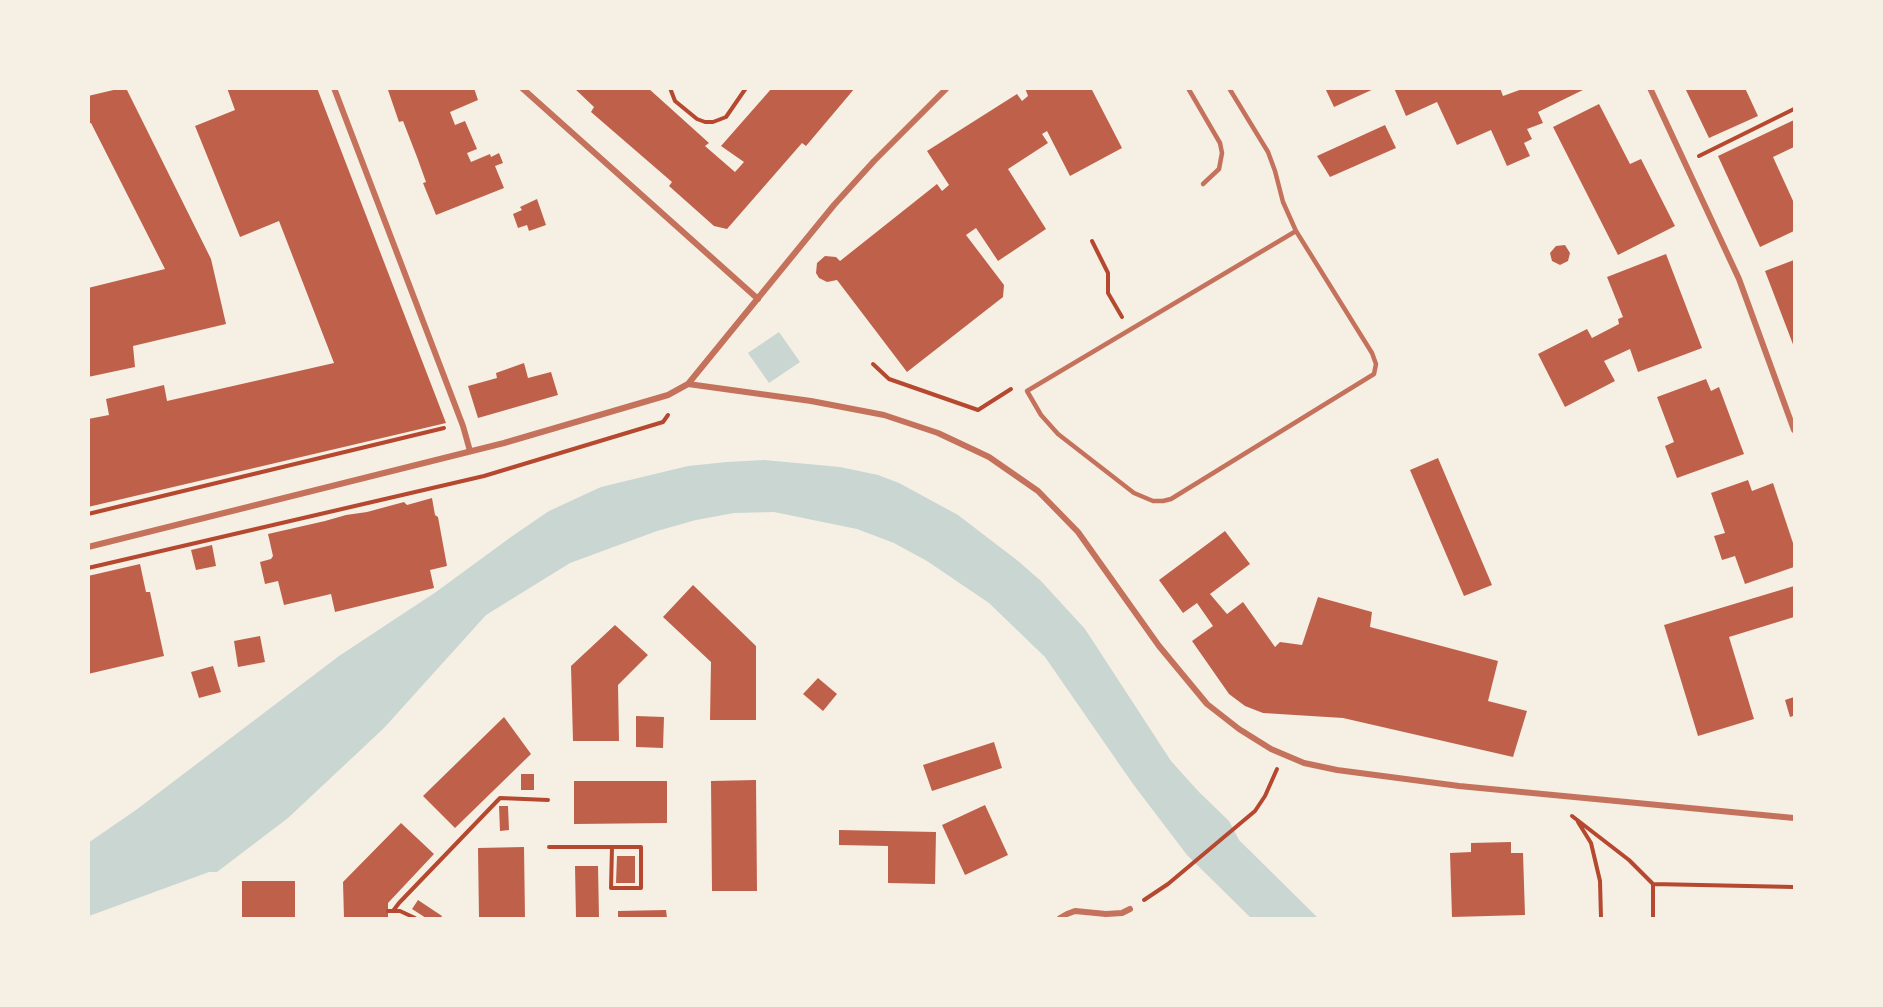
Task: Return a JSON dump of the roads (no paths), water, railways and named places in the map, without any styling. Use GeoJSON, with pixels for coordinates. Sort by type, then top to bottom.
{"type":"FeatureCollection","features":[{"type":"Feature","properties":{"kind":"street"},"geometry":{"type":"LineString","coordinates":[[334,88],[463,426],[470,451]]}},
{"type":"Feature","properties":{"kind":"street"},"geometry":{"type":"LineString","coordinates":[[522,88],[758,299]]}},
{"type":"Feature","properties":{"kind":"street"},"geometry":{"type":"LineString","coordinates":[[88,547],[470,451],[643,404],[668,395],[688,384],[834,205],[947,88]]}},
{"type":"Feature","properties":{"kind":"street"},"geometry":{"type":"LineString","coordinates":[[1650,88],[1739,279],[1794,430]]}},
{"type":"Feature","properties":{"kind":"street"},"geometry":{"type":"LineString","coordinates":[[688,384],[812,401],[884,415],[938,433],[989,457],[1038,491],[1078,532],[1159,646],[1207,704],[1233,726],[1304,763],[1337,770],[1459,786],[1794,818]]}},
{"type":"Feature","properties":{"kind":"street"},"geometry":{"type":"LineString","coordinates":[[1060,918],[1075,911],[1106,914],[1122,913],[1130,909]]}},
{"type":"Feature","properties":{"kind":"lane"},"geometry":{"type":"LineString","coordinates":[[1188,88],[1220,143],[1222,153],[1219,169],[1203,184]]}},
{"type":"Feature","properties":{"kind":"lane"},"geometry":{"type":"LineString","coordinates":[[1229,88],[1268,152],[1283,202],[1296,231],[1372,353],[1376,372],[1369,379],[1171,499],[1153,501],[1134,493],[1058,434],[1041,415],[1027,391],[1296,231]]}}]}
